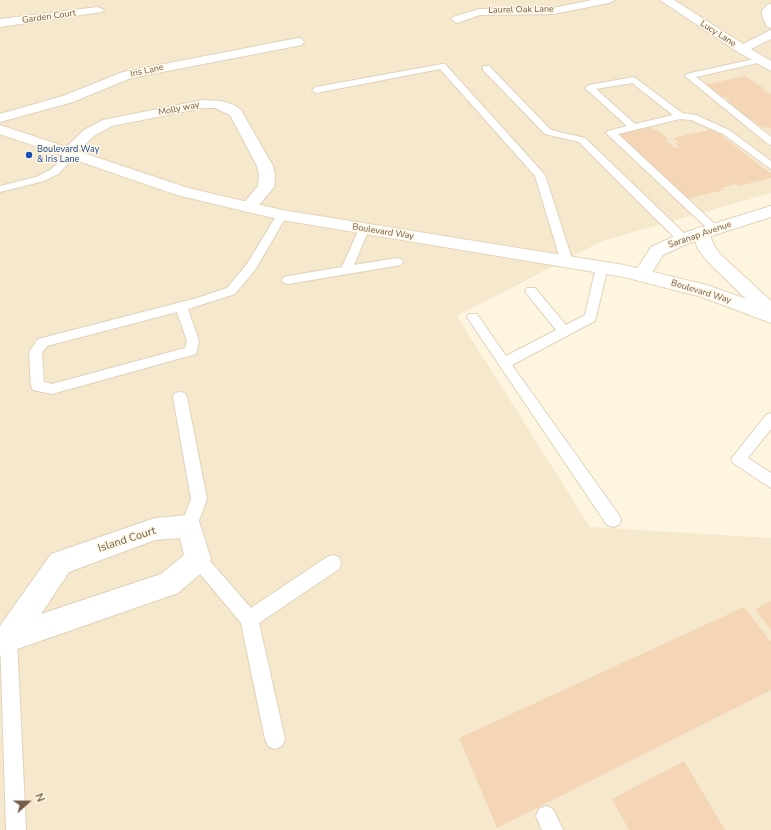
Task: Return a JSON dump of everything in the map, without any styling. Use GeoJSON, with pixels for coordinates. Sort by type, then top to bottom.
{"type":"FeatureCollection","features":[{"type":"Feature","properties":{"kind":"street","name":"Laurel Oak Lane"},"geometry":{"type":"LineString","coordinates":[[457,18],[479,12],[553,10],[609,0]]}},
{"type":"Feature","properties":{"kind":"street","name":"Lucy Lane"},"geometry":{"type":"LineString","coordinates":[[666,0],[771,67]]}},
{"type":"Feature","properties":{"kind":"street"},"geometry":{"type":"LineString","coordinates":[[771,7],[768,11],[771,24]]}},
{"type":"Feature","properties":{"kind":"street","name":"Garden Court"},"geometry":{"type":"LineString","coordinates":[[0,23],[98,10]]}},
{"type":"Feature","properties":{"kind":"street"},"geometry":{"type":"LineString","coordinates":[[742,49],[771,34]]}},
{"type":"Feature","properties":{"kind":"street","name":"Iris Lane"},"geometry":{"type":"LineString","coordinates":[[0,118],[68,99],[128,74],[298,42]]}},
{"type":"Feature","properties":{"kind":"street","name":"Molly way"},"geometry":{"type":"LineString","coordinates":[[69,152],[89,133],[108,123],[203,104],[229,108],[236,113],[265,166],[268,176],[266,187],[248,207]]}},
{"type":"Feature","properties":{"kind":"street","name":"Boulevard Way"},"geometry":{"type":"LineString","coordinates":[[0,129],[69,152],[132,176],[183,192],[282,215],[602,267],[642,275],[707,292],[771,316]]}},
{"type":"Feature","properties":{"kind":"street","name":"Saranap Avenue"},"geometry":{"type":"LineString","coordinates":[[642,275],[657,251],[683,239],[771,211]]}},
{"type":"Feature","properties":{"kind":"street"},"geometry":{"type":"LineString","coordinates":[[708,231],[707,249],[714,258],[771,312]]}},
{"type":"Feature","properties":{"kind":"street"},"geometry":{"type":"LineString","coordinates":[[4,639],[169,584],[198,559],[189,526]]}},
{"type":"Feature","properties":{"kind":"street","name":"Island Court"},"geometry":{"type":"LineString","coordinates":[[4,639],[60,563],[155,529],[189,526]]}},
{"type":"Feature","properties":{"kind":"lane"},"geometry":{"type":"LineString","coordinates":[[759,60],[689,76],[771,142]]}},
{"type":"Feature","properties":{"kind":"lane"},"geometry":{"type":"LineString","coordinates":[[316,90],[442,66],[540,175],[567,262]]}},
{"type":"Feature","properties":{"kind":"lane"},"geometry":{"type":"LineString","coordinates":[[486,68],[548,132],[582,140],[683,239]]}},
{"type":"Feature","properties":{"kind":"lane"},"geometry":{"type":"LineString","coordinates":[[634,128],[589,88],[634,80],[680,116]]}},
{"type":"Feature","properties":{"kind":"lane"},"geometry":{"type":"LineString","coordinates":[[708,231],[610,133],[680,116],[693,117],[726,132],[771,166]]}},
{"type":"Feature","properties":{"kind":"lane"},"geometry":{"type":"LineString","coordinates":[[0,189],[40,178],[54,172],[67,160],[69,152]]}},
{"type":"Feature","properties":{"kind":"lane"},"geometry":{"type":"LineString","coordinates":[[181,306],[193,342],[191,351],[52,389],[38,386],[35,352],[43,342],[181,306],[231,291],[251,267],[282,215]]}},
{"type":"Feature","properties":{"kind":"lane"},"geometry":{"type":"LineString","coordinates":[[346,270],[364,229]]}},
{"type":"Feature","properties":{"kind":"lane"},"geometry":{"type":"LineString","coordinates":[[288,280],[398,262]]}},
{"type":"Feature","properties":{"kind":"lane"},"geometry":{"type":"LineString","coordinates":[[504,363],[592,318],[602,267]]}},
{"type":"Feature","properties":{"kind":"lane"},"geometry":{"type":"LineString","coordinates":[[531,291],[564,332]]}},
{"type":"Feature","properties":{"kind":"lane"},"geometry":{"type":"LineString","coordinates":[[473,317],[613,520]]}},
{"type":"Feature","properties":{"kind":"lane"},"geometry":{"type":"LineString","coordinates":[[180,397],[200,499],[189,526]]}},
{"type":"Feature","properties":{"kind":"lane"},"geometry":{"type":"LineString","coordinates":[[769,424],[738,459],[771,481]]}},
{"type":"Feature","properties":{"kind":"lane"},"geometry":{"type":"LineString","coordinates":[[198,559],[249,619],[275,739]]}},
{"type":"Feature","properties":{"kind":"lane"},"geometry":{"type":"LineString","coordinates":[[249,619],[333,564]]}},
{"type":"Feature","properties":{"kind":"lane"},"geometry":{"type":"LineString","coordinates":[[4,639],[16,830]]}},
{"type":"Feature","properties":{"kind":"shaded area"},"geometry":{"type":"Polygon","coordinates":[[[0,0],[771,0],[771,193],[602,241],[457,316],[590,527],[771,538],[771,830],[0,830],[0,0]]]}},
{"type":"Feature","properties":{"kind":"building"},"geometry":{"type":"Polygon","coordinates":[[[745,76],[766,90],[762,91],[771,94],[771,129],[768,127],[763,128],[725,101],[729,100],[725,97],[721,98],[703,85],[745,76]]]}},
{"type":"Feature","properties":{"kind":"building"},"geometry":{"type":"Polygon","coordinates":[[[649,126],[655,131],[657,130],[668,139],[665,140],[675,148],[679,147],[675,143],[679,143],[673,138],[713,129],[771,174],[771,178],[739,186],[736,184],[721,188],[724,190],[685,199],[614,134],[649,126]]]}},
{"type":"Feature","properties":{"kind":"building"},"geometry":{"type":"Polygon","coordinates":[[[771,601],[771,630],[755,609],[771,601]]]}},
{"type":"Feature","properties":{"kind":"building"},"geometry":{"type":"Polygon","coordinates":[[[744,607],[771,642],[771,690],[497,828],[459,738],[744,607]]]}},
{"type":"Feature","properties":{"kind":"building"},"geometry":{"type":"Polygon","coordinates":[[[684,761],[725,830],[629,830],[612,799],[684,761]]]}},
{"type":"Feature","properties":{"kind":"place","name":"Boulevard Way & Iris Lane"},"geometry":{"type":"Point","coordinates":[29,155]}}]}
